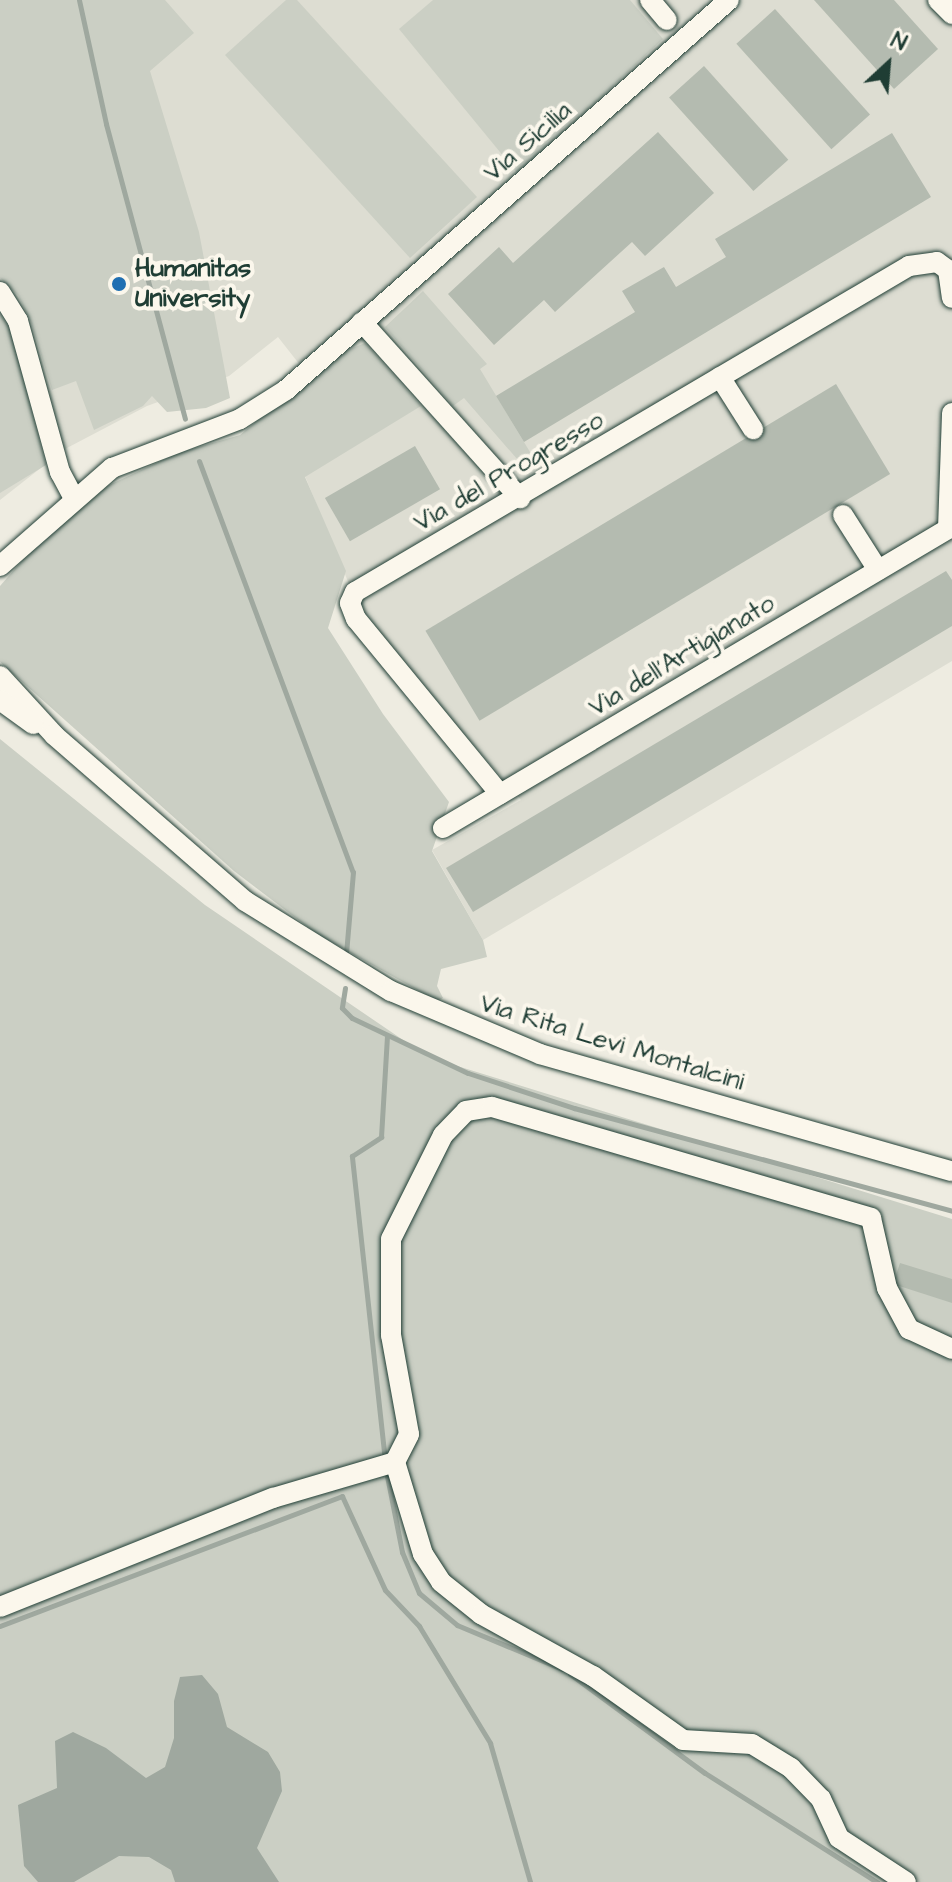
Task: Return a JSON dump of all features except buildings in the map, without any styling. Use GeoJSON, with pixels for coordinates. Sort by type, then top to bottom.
{"type":"FeatureCollection","features":[{"type":"Feature","properties":{"kind":"street"},"geometry":{"type":"LineString","coordinates":[[650,0],[667,20]]}},
{"type":"Feature","properties":{"kind":"street","name":"Via Sicilia"},"geometry":{"type":"LineString","coordinates":[[2,562],[74,498],[129,458],[262,408],[729,0]]}},
{"type":"Feature","properties":{"kind":"street"},"geometry":{"type":"LineString","coordinates":[[938,0],[952,14]]}},
{"type":"Feature","properties":{"kind":"street","name":"Via del Progresso"},"geometry":{"type":"LineString","coordinates":[[500,794],[356,619],[350,603],[369,582],[520,498],[909,266],[937,262],[948,270],[952,298]]}},
{"type":"Feature","properties":{"kind":"street"},"geometry":{"type":"LineString","coordinates":[[0,292],[18,321],[60,472],[74,498]]}},
{"type":"Feature","properties":{"kind":"street"},"geometry":{"type":"LineString","coordinates":[[362,322],[520,498]]}},
{"type":"Feature","properties":{"kind":"street"},"geometry":{"type":"LineString","coordinates":[[720,377],[753,429]]}},
{"type":"Feature","properties":{"kind":"street","name":"Via dell'Artigianato"},"geometry":{"type":"LineString","coordinates":[[443,828],[948,529],[952,413]]}},
{"type":"Feature","properties":{"kind":"street"},"geometry":{"type":"LineString","coordinates":[[843,515],[878,570]]}},
{"type":"Feature","properties":{"kind":"street","name":"Via Rita Levi Montalcini"},"geometry":{"type":"LineString","coordinates":[[0,676],[54,735],[245,901],[391,991],[540,1054],[952,1171]]}},
{"type":"Feature","properties":{"kind":"street","name":"Via Rita Levi Montalcini"},"geometry":{"type":"LineString","coordinates":[[0,700],[54,735]]}},
{"type":"Feature","properties":{"kind":"street"},"geometry":{"type":"LineString","coordinates":[[906,1882],[839,1838],[821,1799],[791,1768],[752,1744],[683,1740],[593,1676],[481,1614],[441,1582],[423,1554],[395,1462],[409,1434],[391,1335],[391,1239],[443,1135],[466,1111],[492,1107],[871,1218],[887,1288],[909,1329],[952,1349]]}},
{"type":"Feature","properties":{"kind":"street"},"geometry":{"type":"LineString","coordinates":[[0,1607],[273,1498],[395,1462]]}},
{"type":"Feature","properties":{"kind":"shaded area"},"geometry":{"type":"Polygon","coordinates":[[[0,0],[952,0],[952,661],[483,940],[432,850],[521,800],[362,616],[305,476],[420,406],[311,379],[278,337],[229,376],[147,406],[65,449],[0,500],[0,0]]]}},
{"type":"Feature","properties":{"kind":"shaded area","name":"Humanitas University"},"geometry":{"type":"Polygon","coordinates":[[[0,0],[165,0],[194,33],[150,71],[199,232],[230,398],[206,408],[167,412],[152,396],[143,406],[94,430],[76,381],[52,390],[31,322],[18,295],[0,278],[0,0]]]}},
{"type":"Feature","properties":{"kind":"shaded area"},"geometry":{"type":"Polygon","coordinates":[[[286,0],[297,0],[477,197],[410,258],[225,55],[286,0]]]}},
{"type":"Feature","properties":{"kind":"shaded area"},"geometry":{"type":"Polygon","coordinates":[[[433,0],[630,0],[663,39],[518,174],[399,29],[433,0]]]}},
{"type":"Feature","properties":{"kind":"shaded area"},"geometry":{"type":"Polygon","coordinates":[[[423,291],[487,364],[480,369],[536,462],[524,467],[464,398],[453,406],[385,327],[423,291]]]}},
{"type":"Feature","properties":{"kind":"shaded area"},"geometry":{"type":"Polygon","coordinates":[[[0,314],[10,329],[46,465],[0,493],[0,314]]]}},
{"type":"Feature","properties":{"kind":"shaded area"},"geometry":{"type":"Polygon","coordinates":[[[365,343],[421,406],[305,477],[346,571],[328,628],[383,714],[449,802],[432,851],[483,940],[487,957],[441,969],[437,986],[443,998],[437,1001],[317,934],[234,871],[0,662],[0,586],[28,554],[107,486],[178,453],[240,435],[336,355],[365,343]]]}},
{"type":"Feature","properties":{"kind":"shaded area"},"geometry":{"type":"Polygon","coordinates":[[[0,739],[205,905],[428,1057],[952,1219],[952,1882],[0,1882],[0,739]]]}},
{"type":"Feature","properties":{"kind":"shaded area"},"geometry":{"type":"Polygon","coordinates":[[[202,1675],[218,1694],[227,1727],[268,1752],[280,1772],[282,1791],[257,1848],[279,1882],[175,1882],[171,1870],[149,1857],[119,1856],[74,1882],[38,1882],[24,1866],[18,1805],[57,1788],[55,1741],[73,1732],[106,1748],[146,1778],[165,1767],[174,1738],[174,1701],[180,1677],[202,1675]]]}},
{"type":"Feature","properties":{"kind":"waterway"},"geometry":{"type":"LineString","coordinates":[[79,0],[106,124],[185,419]]}},
{"type":"Feature","properties":{"kind":"waterway"},"geometry":{"type":"LineString","coordinates":[[199,461],[353,872],[346,954]]}},
{"type":"Feature","properties":{"kind":"waterway"},"geometry":{"type":"LineString","coordinates":[[345,988],[342,1008],[352,1018],[468,1073],[574,1108],[952,1211]]}},
{"type":"Feature","properties":{"kind":"waterway"},"geometry":{"type":"LineString","coordinates":[[385,1461],[352,1156],[381,1137],[387,1036]]}},
{"type":"Feature","properties":{"kind":"waterway"},"geometry":{"type":"LineString","coordinates":[[386,1471],[402,1552],[419,1593],[457,1625],[562,1669]]}},
{"type":"Feature","properties":{"kind":"waterway"},"geometry":{"type":"LineString","coordinates":[[0,1626],[342,1496],[385,1590],[419,1626],[490,1743],[530,1882]]}},
{"type":"Feature","properties":{"kind":"waterway"},"geometry":{"type":"LineString","coordinates":[[570,1674],[705,1773],[877,1882]]}},
{"type":"Feature","properties":{"kind":"place","name":"Humanitas University"},"geometry":{"type":"Point","coordinates":[119,284]}}]}
